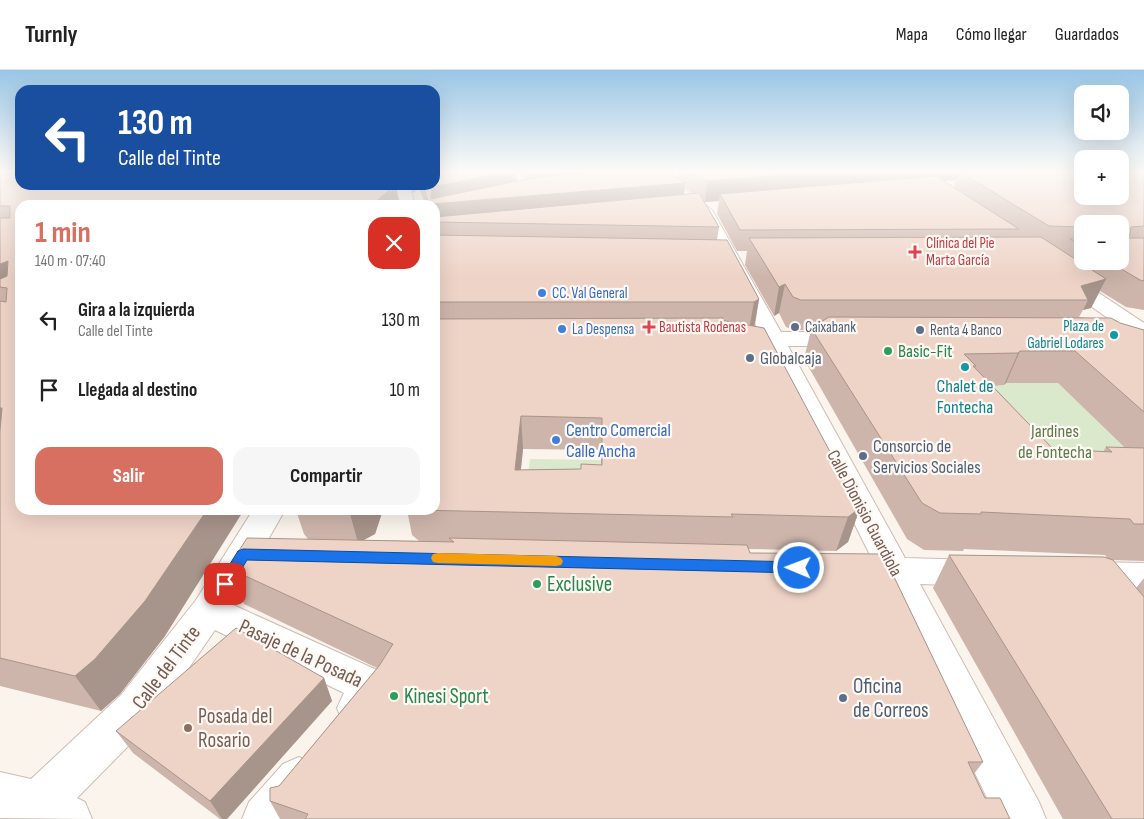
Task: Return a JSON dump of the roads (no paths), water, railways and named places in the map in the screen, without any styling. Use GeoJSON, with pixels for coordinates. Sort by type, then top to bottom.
{"type":"FeatureCollection","features":[{"type":"Feature","properties":{"kind":"street"},"geometry":{"type":"LineString","coordinates":[[682,211],[724,207]]}},
{"type":"Feature","properties":{"kind":"street","name":"Calle Dionisio Guardiola"},"geometry":{"type":"LineString","coordinates":[[704,209],[739,258],[773,339],[895,570],[1022,819]]}},
{"type":"Feature","properties":{"kind":"street"},"geometry":{"type":"LineString","coordinates":[[708,257],[739,258]]}},
{"type":"Feature","properties":{"kind":"street"},"geometry":{"type":"LineString","coordinates":[[1049,268],[1144,333]]}},
{"type":"Feature","properties":{"kind":"street"},"geometry":{"type":"LineString","coordinates":[[1116,338],[1144,338]]}},
{"type":"Feature","properties":{"kind":"street"},"geometry":{"type":"LineString","coordinates":[[735,340],[863,339]]}},
{"type":"Feature","properties":{"kind":"street","name":"Calle del Tinte"},"geometry":{"type":"LineString","coordinates":[[35,806],[136,709],[209,610],[260,554],[268,515]]}},
{"type":"Feature","properties":{"kind":"street"},"geometry":{"type":"LineString","coordinates":[[828,568],[1012,573]]}},
{"type":"Feature","properties":{"kind":"street"},"geometry":{"type":"LineString","coordinates":[[1060,575],[1144,576]]}},
{"type":"Feature","properties":{"kind":"street"},"geometry":{"type":"LineString","coordinates":[[1099,576],[1122,605]]}},
{"type":"Feature","properties":{"kind":"street","name":"Pasaje de la Posada"},"geometry":{"type":"LineString","coordinates":[[209,610],[374,688],[266,819]]}},
{"type":"Feature","properties":{"kind":"place","name":"Clínica del Pie Marta García"},"geometry":{"type":"Point","coordinates":[915,252]}},
{"type":"Feature","properties":{"kind":"place","name":"CC. Val General"},"geometry":{"type":"Point","coordinates":[542,293]}},
{"type":"Feature","properties":{"kind":"place","name":"Bautista Rodenas"},"geometry":{"type":"Point","coordinates":[649,327]}},
{"type":"Feature","properties":{"kind":"place","name":"Caixabank"},"geometry":{"type":"Point","coordinates":[795,327]}},
{"type":"Feature","properties":{"kind":"place","name":"La Despensa"},"geometry":{"type":"Point","coordinates":[562,329]}},
{"type":"Feature","properties":{"kind":"place","name":"Renta 4 Banco"},"geometry":{"type":"Point","coordinates":[920,330]}},
{"type":"Feature","properties":{"kind":"place","name":"Plaza de Gabriel Lodares"},"geometry":{"type":"Point","coordinates":[1114,335]}},
{"type":"Feature","properties":{"kind":"place","name":"Basic-Fit"},"geometry":{"type":"Point","coordinates":[888,351]}},
{"type":"Feature","properties":{"kind":"place","name":"Globalcaja"},"geometry":{"type":"Point","coordinates":[750,358]}},
{"type":"Feature","properties":{"kind":"place","name":"Chalet de Fontecha"},"geometry":{"type":"Point","coordinates":[965,367]}},
{"type":"Feature","properties":{"kind":"place","name":"Centro Comercial Calle Ancha"},"geometry":{"type":"Point","coordinates":[556,440]}},
{"type":"Feature","properties":{"kind":"place","name":"Consorcio de Servicios Sociales"},"geometry":{"type":"Point","coordinates":[863,456]}},
{"type":"Feature","properties":{"kind":"place","name":"Exclusive"},"geometry":{"type":"Point","coordinates":[537,584]}},
{"type":"Feature","properties":{"kind":"place","name":"Kinesi Sport"},"geometry":{"type":"Point","coordinates":[394,696]}},
{"type":"Feature","properties":{"kind":"place","name":"Oficina de Correos"},"geometry":{"type":"Point","coordinates":[843,698]}},
{"type":"Feature","properties":{"kind":"place","name":"Posada del Rosario"},"geometry":{"type":"Point","coordinates":[188,728]}},
{"type":"Feature","properties":{"kind":"park label","name":"Jardines de Fontecha"},"geometry":{"type":"Point","coordinates":[1055,441]}}]}
